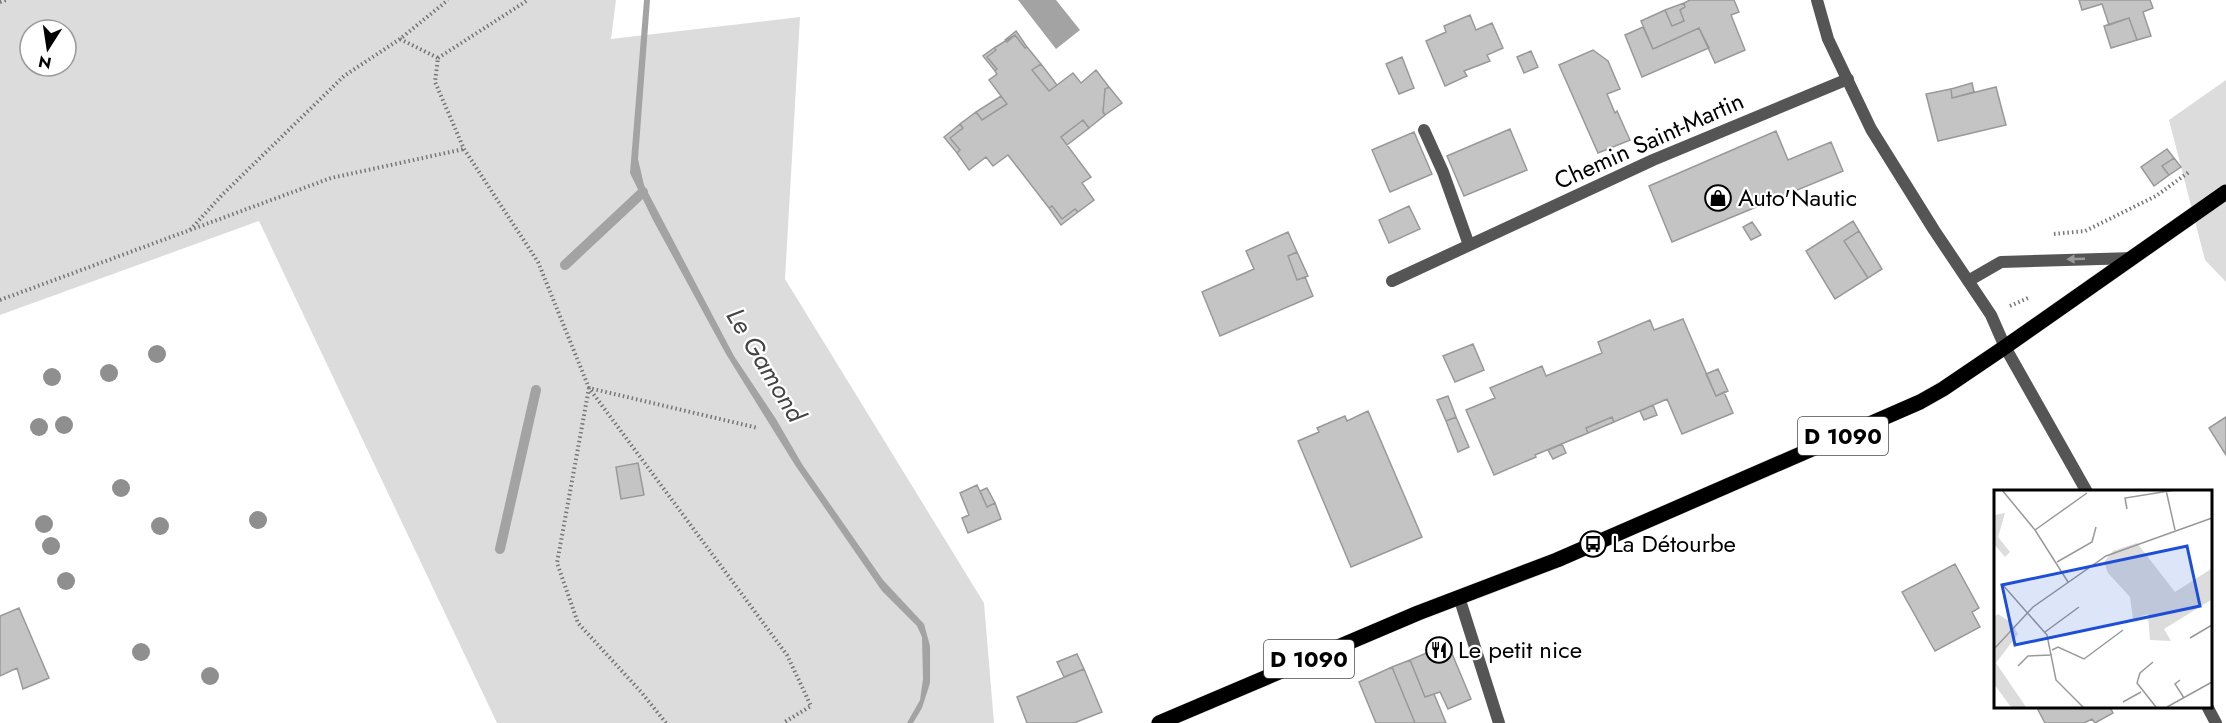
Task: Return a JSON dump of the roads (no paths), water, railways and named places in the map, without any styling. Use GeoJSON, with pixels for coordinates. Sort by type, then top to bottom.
{"type":"FeatureCollection","features":[{"type":"Feature","properties":{"kind":"main road","name":"D 1090"},"geometry":{"type":"LineString","coordinates":[[1160,723],[1418,613],[1557,560],[1920,402],[1943,389],[2058,311],[2226,192]]}},
{"type":"Feature","properties":{"kind":"street"},"geometry":{"type":"LineString","coordinates":[[1817,0],[1828,39],[1871,129],[1990,315],[2005,347],[2086,490]]}},
{"type":"Feature","properties":{"kind":"street","name":"Chemin Saint-Martin"},"geometry":{"type":"LineString","coordinates":[[1392,281],[1653,160],[1848,80]]}},
{"type":"Feature","properties":{"kind":"street"},"geometry":{"type":"LineString","coordinates":[[1424,130],[1443,172],[1469,245]]}},
{"type":"Feature","properties":{"kind":"street"},"geometry":{"type":"LineString","coordinates":[[1968,281],[2001,262],[2135,258]]}},
{"type":"Feature","properties":{"kind":"street"},"geometry":{"type":"LineString","coordinates":[[1459,597],[1499,723]]}},
{"type":"Feature","properties":{"kind":"street"},"geometry":{"type":"LineString","coordinates":[[2208,708],[2216,723]]}},
{"type":"Feature","properties":{"kind":"waterway"},"geometry":{"type":"LineString","coordinates":[[565,265],[643,192]]}},
{"type":"Feature","properties":{"kind":"waterway"},"geometry":{"type":"LineString","coordinates":[[500,549],[536,390]]}},
{"type":"Feature","properties":{"kind":"place","name":"Auto'Nautic"},"geometry":{"type":"Point","coordinates":[1718,198]}},
{"type":"Feature","properties":{"kind":"place","name":"La Détourbe"},"geometry":{"type":"Point","coordinates":[1593,544]}},
{"type":"Feature","properties":{"kind":"place","name":"Le petit nice"},"geometry":{"type":"Point","coordinates":[1439,650]}},
{"type":"Feature","properties":{"kind":"water label","name":"Le Gamond"},"geometry":{"type":"Point","coordinates":[766,365]}}]}
